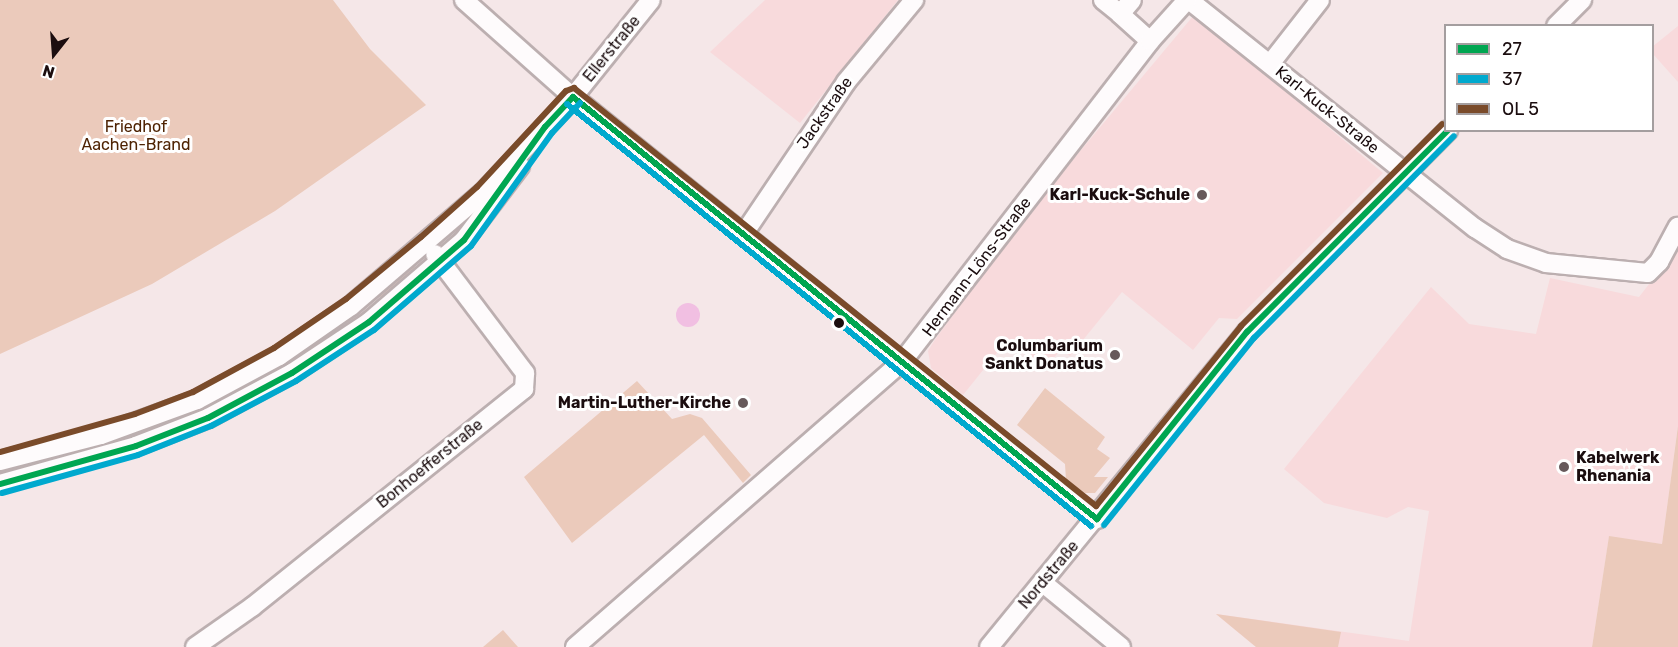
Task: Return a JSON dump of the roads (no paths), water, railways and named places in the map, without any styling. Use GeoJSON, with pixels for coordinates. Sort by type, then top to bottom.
{"type":"FeatureCollection","features":[{"type":"Feature","properties":{"kind":"street"},"geometry":{"type":"LineString","coordinates":[[464,0],[573,97],[745,232],[1097,519]]}},
{"type":"Feature","properties":{"kind":"street","name":"Ellerstraße"},"geometry":{"type":"LineString","coordinates":[[545,127],[573,97],[651,0]]}},
{"type":"Feature","properties":{"kind":"street","name":"Jackstraße"},"geometry":{"type":"LineString","coordinates":[[745,232],[846,82],[914,0]]}},
{"type":"Feature","properties":{"kind":"street"},"geometry":{"type":"LineString","coordinates":[[1103,0],[1150,41]]}},
{"type":"Feature","properties":{"kind":"street"},"geometry":{"type":"LineString","coordinates":[[1120,14],[1132,0]]}},
{"type":"Feature","properties":{"kind":"street","name":"Hermann-Löns-Straße"},"geometry":{"type":"LineString","coordinates":[[575,647],[902,362],[1150,41],[1188,0]]}},
{"type":"Feature","properties":{"kind":"street","name":"Karl-Kuck-Straße"},"geometry":{"type":"LineString","coordinates":[[1188,0],[1406,174],[1482,233],[1507,249],[1546,263],[1648,273],[1659,262],[1678,226]]}},
{"type":"Feature","properties":{"kind":"street"},"geometry":{"type":"LineString","coordinates":[[1270,64],[1320,0]]}},
{"type":"Feature","properties":{"kind":"street"},"geometry":{"type":"LineString","coordinates":[[1558,24],[1582,0]]}},
{"type":"Feature","properties":{"kind":"street"},"geometry":{"type":"LineString","coordinates":[[0,460],[138,423],[197,400],[279,356],[351,306],[427,244],[545,127]]}},
{"type":"Feature","properties":{"kind":"street"},"geometry":{"type":"LineString","coordinates":[[0,484],[145,442],[208,418],[292,373],[369,322],[441,261],[478,223],[545,127]]}},
{"type":"Feature","properties":{"kind":"street","name":"Nordstraße"},"geometry":{"type":"LineString","coordinates":[[988,647],[1097,519],[1247,332],[1446,132]]}},
{"type":"Feature","properties":{"kind":"street","name":"Bonhoefferstraße"},"geometry":{"type":"LineString","coordinates":[[195,647],[252,607],[524,389],[525,373],[427,244]]}},
{"type":"Feature","properties":{"kind":"street"},"geometry":{"type":"LineString","coordinates":[[138,423],[145,442]]}},
{"type":"Feature","properties":{"kind":"street"},"geometry":{"type":"LineString","coordinates":[[1043,583],[1121,647]]}},
{"type":"Feature","properties":{"kind":"place","name":"Karl-Kuck-Schule"},"geometry":{"type":"Point","coordinates":[1202,195]}},
{"type":"Feature","properties":{"kind":"place","name":"Columbarium Sankt Donatus"},"geometry":{"type":"Point","coordinates":[1115,355]}},
{"type":"Feature","properties":{"kind":"place","name":"Martin-Luther-Kirche"},"geometry":{"type":"Point","coordinates":[743,403]}},
{"type":"Feature","properties":{"kind":"place","name":"Kabelwerk Rhenania"},"geometry":{"type":"Point","coordinates":[1564,467]}},
{"type":"Feature","properties":{"kind":"park label","name":"Friedhof Aachen-Brand"},"geometry":{"type":"Point","coordinates":[136,136]}}]}
